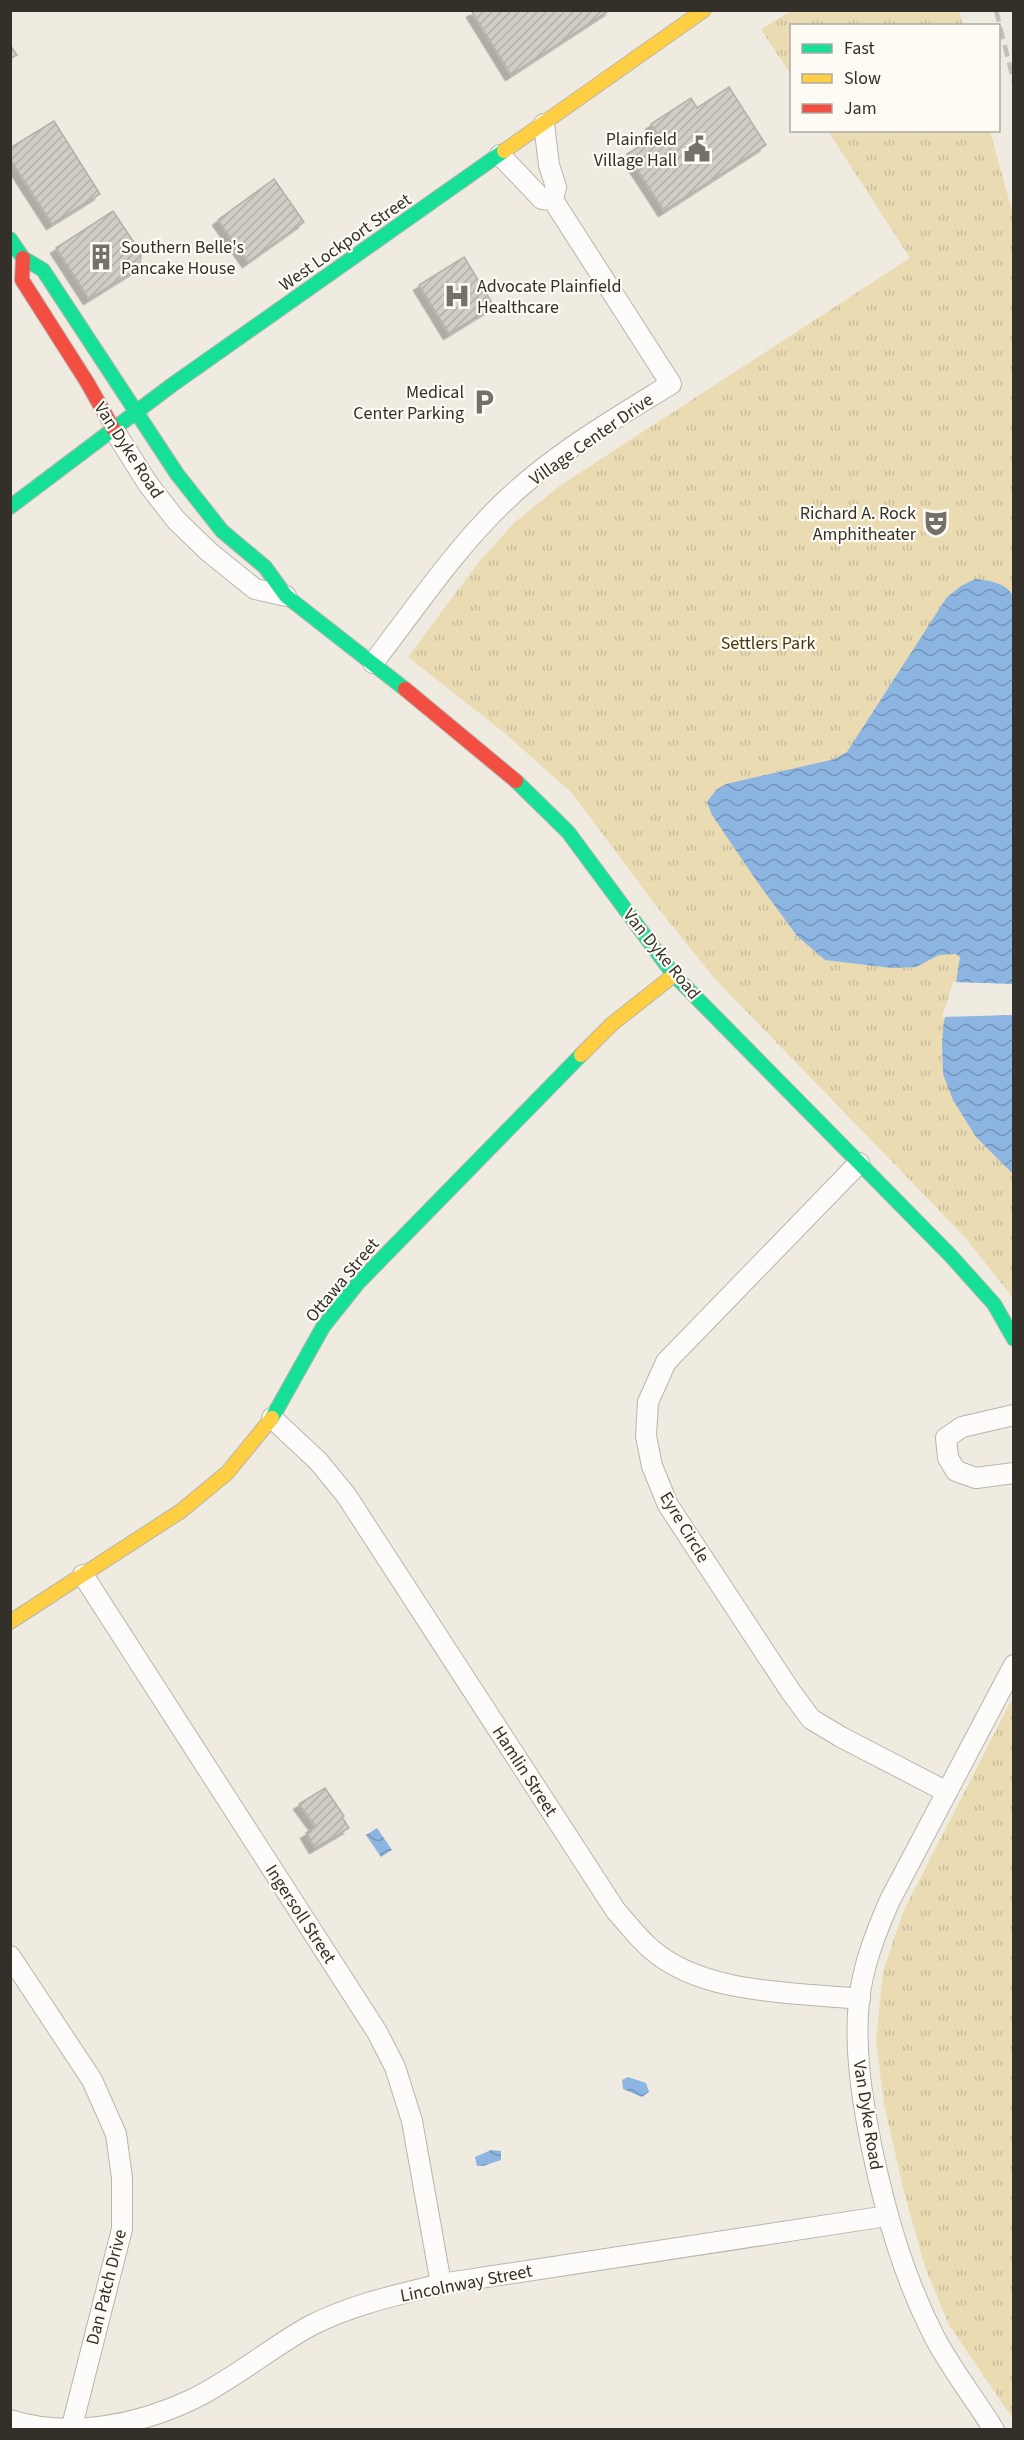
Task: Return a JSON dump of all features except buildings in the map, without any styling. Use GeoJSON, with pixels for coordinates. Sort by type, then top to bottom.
{"type":"FeatureCollection","features":[{"type":"Feature","properties":{"kind":"street","name":"West Lockport Street"},"geometry":{"type":"LineString","coordinates":[[10,507],[172,385],[330,276],[704,10]]}},
{"type":"Feature","properties":{"kind":"street","name":"Village Center Drive"},"geometry":{"type":"LineString","coordinates":[[374,663],[450,562],[502,503],[550,463],[671,384],[553,200],[556,187],[549,165],[544,124]]}},
{"type":"Feature","properties":{"kind":"street","name":"Village Center Drive"},"geometry":{"type":"LineString","coordinates":[[500,155],[542,199],[553,200]]}},
{"type":"Feature","properties":{"kind":"street","name":"Van Dyke Road"},"geometry":{"type":"LineString","coordinates":[[10,239],[23,258],[43,270],[136,414],[198,503],[222,531],[266,567],[286,596],[374,663],[512,777],[568,832],[674,975],[950,1255],[987,1296],[1014,1339]]}},
{"type":"Feature","properties":{"kind":"street","name":"Van Dyke Road"},"geometry":{"type":"LineString","coordinates":[[23,258],[22,280],[148,484],[176,520],[209,552],[255,589],[286,596]]}},
{"type":"Feature","properties":{"kind":"street","name":"Ottawa Street"},"geometry":{"type":"LineString","coordinates":[[10,1622],[181,1511],[226,1473],[272,1418],[323,1328],[358,1283],[612,1024],[674,975]]}},
{"type":"Feature","properties":{"kind":"street","name":"Eyre Circle"},"geometry":{"type":"LineString","coordinates":[[859,1163],[666,1362],[648,1402],[646,1436],[652,1466],[668,1504],[811,1719],[840,1737],[947,1792]]}},
{"type":"Feature","properties":{"kind":"street"},"geometry":{"type":"LineString","coordinates":[[1014,1415],[962,1427],[946,1438],[948,1458],[956,1471],[976,1478],[1014,1473]]}},
{"type":"Feature","properties":{"kind":"street","name":"Hamlin Street"},"geometry":{"type":"LineString","coordinates":[[272,1418],[318,1461],[346,1495],[616,1911],[651,1950],[688,1973],[735,1986],[860,1999]]}},
{"type":"Feature","properties":{"kind":"street","name":"Ingersoll Street"},"geometry":{"type":"LineString","coordinates":[[83,1575],[377,2032],[395,2067],[412,2121],[441,2284]]}},
{"type":"Feature","properties":{"kind":"street","name":"Van Dyke Road"},"geometry":{"type":"LineString","coordinates":[[994,2430],[936,2340],[910,2284],[887,2216],[863,2104],[858,2057],[860,1999],[873,1937],[890,1900],[1014,1665]]}},
{"type":"Feature","properties":{"kind":"street","name":"Dan Patch Drive"},"geometry":{"type":"LineString","coordinates":[[10,1956],[93,2080],[116,2134],[122,2178],[122,2229],[71,2429]]}},
{"type":"Feature","properties":{"kind":"street","name":"Lincolnway Street"},"geometry":{"type":"LineString","coordinates":[[10,2420],[24,2425],[71,2429],[118,2424],[156,2414],[195,2398],[312,2326],[375,2301],[441,2284],[887,2216]]}},
{"type":"Feature","properties":{"kind":"green space"},"geometry":{"type":"Polygon","coordinates":[[[791,11],[959,11],[963,24],[790,24],[790,73],[761,29],[791,11]]]}},
{"type":"Feature","properties":{"kind":"green space","name":"Settlers Park"},"geometry":{"type":"Polygon","coordinates":[[[829,132],[990,132],[1014,218],[1013,1298],[964,1236],[715,979],[654,903],[572,793],[502,731],[408,657],[478,563],[514,523],[561,485],[910,258],[829,132]]]}},
{"type":"Feature","properties":{"kind":"green space"},"geometry":{"type":"Polygon","coordinates":[[[1013,1697],[1013,2419],[949,2325],[925,2267],[904,2192],[884,2104],[876,2040],[883,1972],[903,1912],[1013,1697]]]}},
{"type":"Feature","properties":{"kind":"water"},"geometry":{"type":"Polygon","coordinates":[[[975,579],[1003,586],[1014,599],[1013,1174],[976,1137],[953,1100],[943,1074],[944,1021],[955,989],[960,957],[956,954],[939,955],[916,967],[892,968],[825,960],[797,936],[712,815],[707,802],[716,790],[726,784],[835,759],[847,752],[947,597],[975,579]]]}},
{"type":"Feature","properties":{"kind":"water"},"geometry":{"type":"Polygon","coordinates":[[[377,1828],[392,1850],[381,1857],[366,1835],[377,1828]]]}},
{"type":"Feature","properties":{"kind":"water"},"geometry":{"type":"Polygon","coordinates":[[[628,2077],[646,2083],[649,2092],[642,2097],[623,2089],[622,2080],[628,2077]]]}},
{"type":"Feature","properties":{"kind":"water"},"geometry":{"type":"Polygon","coordinates":[[[491,2150],[501,2151],[501,2160],[477,2166],[475,2157],[491,2150]]]}},
{"type":"Feature","properties":{"kind":"pier"},"geometry":{"type":"Polygon","coordinates":[[[953,982],[1013,984],[1013,1015],[942,1017],[953,982]]]}},
{"type":"Feature","properties":{"kind":"railway"},"geometry":{"type":"LineString","coordinates":[[996,10],[999,24]]}},
{"type":"Feature","properties":{"kind":"railway"},"geometry":{"type":"LineString","coordinates":[[1000,26],[1014,83]]}},
{"type":"Feature","properties":{"kind":"traffic: fast"},"geometry":{"type":"LineString","coordinates":[[10,507],[172,385],[504,151]]}},
{"type":"Feature","properties":{"kind":"traffic: fast"},"geometry":{"type":"LineString","coordinates":[[10,239],[23,258],[43,270],[177,474],[222,531],[265,567],[286,596],[405,689]]}},
{"type":"Feature","properties":{"kind":"traffic: fast"},"geometry":{"type":"LineString","coordinates":[[516,781],[568,832],[674,975],[950,1255],[994,1304],[1014,1339]]}},
{"type":"Feature","properties":{"kind":"traffic: fast"},"geometry":{"type":"LineString","coordinates":[[272,1418],[323,1327],[358,1283],[581,1055]]}},
{"type":"Feature","properties":{"kind":"traffic: slow"},"geometry":{"type":"LineString","coordinates":[[504,151],[704,10]]}},
{"type":"Feature","properties":{"kind":"traffic: slow"},"geometry":{"type":"LineString","coordinates":[[581,1055],[612,1024],[674,975]]}},
{"type":"Feature","properties":{"kind":"traffic: slow"},"geometry":{"type":"LineString","coordinates":[[10,1622],[181,1511],[227,1473],[272,1418]]}},
{"type":"Feature","properties":{"kind":"traffic: jam"},"geometry":{"type":"LineString","coordinates":[[23,258],[22,280],[87,382],[114,430]]}},
{"type":"Feature","properties":{"kind":"traffic: jam"},"geometry":{"type":"LineString","coordinates":[[405,689],[516,781]]}},
{"type":"Feature","properties":{"kind":"place","name":"Plainfield Village Hall"},"geometry":{"type":"Point","coordinates":[697,149]}},
{"type":"Feature","properties":{"kind":"place","name":"Southern Belle's Pancake House"},"geometry":{"type":"Point","coordinates":[101,257]}},
{"type":"Feature","properties":{"kind":"place","name":"Advocate Plainfield Healthcare"},"geometry":{"type":"Point","coordinates":[457,296]}},
{"type":"Feature","properties":{"kind":"place","name":"Medical Center Parking"},"geometry":{"type":"Point","coordinates":[484,402]}},
{"type":"Feature","properties":{"kind":"place","name":"Richard A. Rock Amphitheater"},"geometry":{"type":"Point","coordinates":[936,523]}}]}
